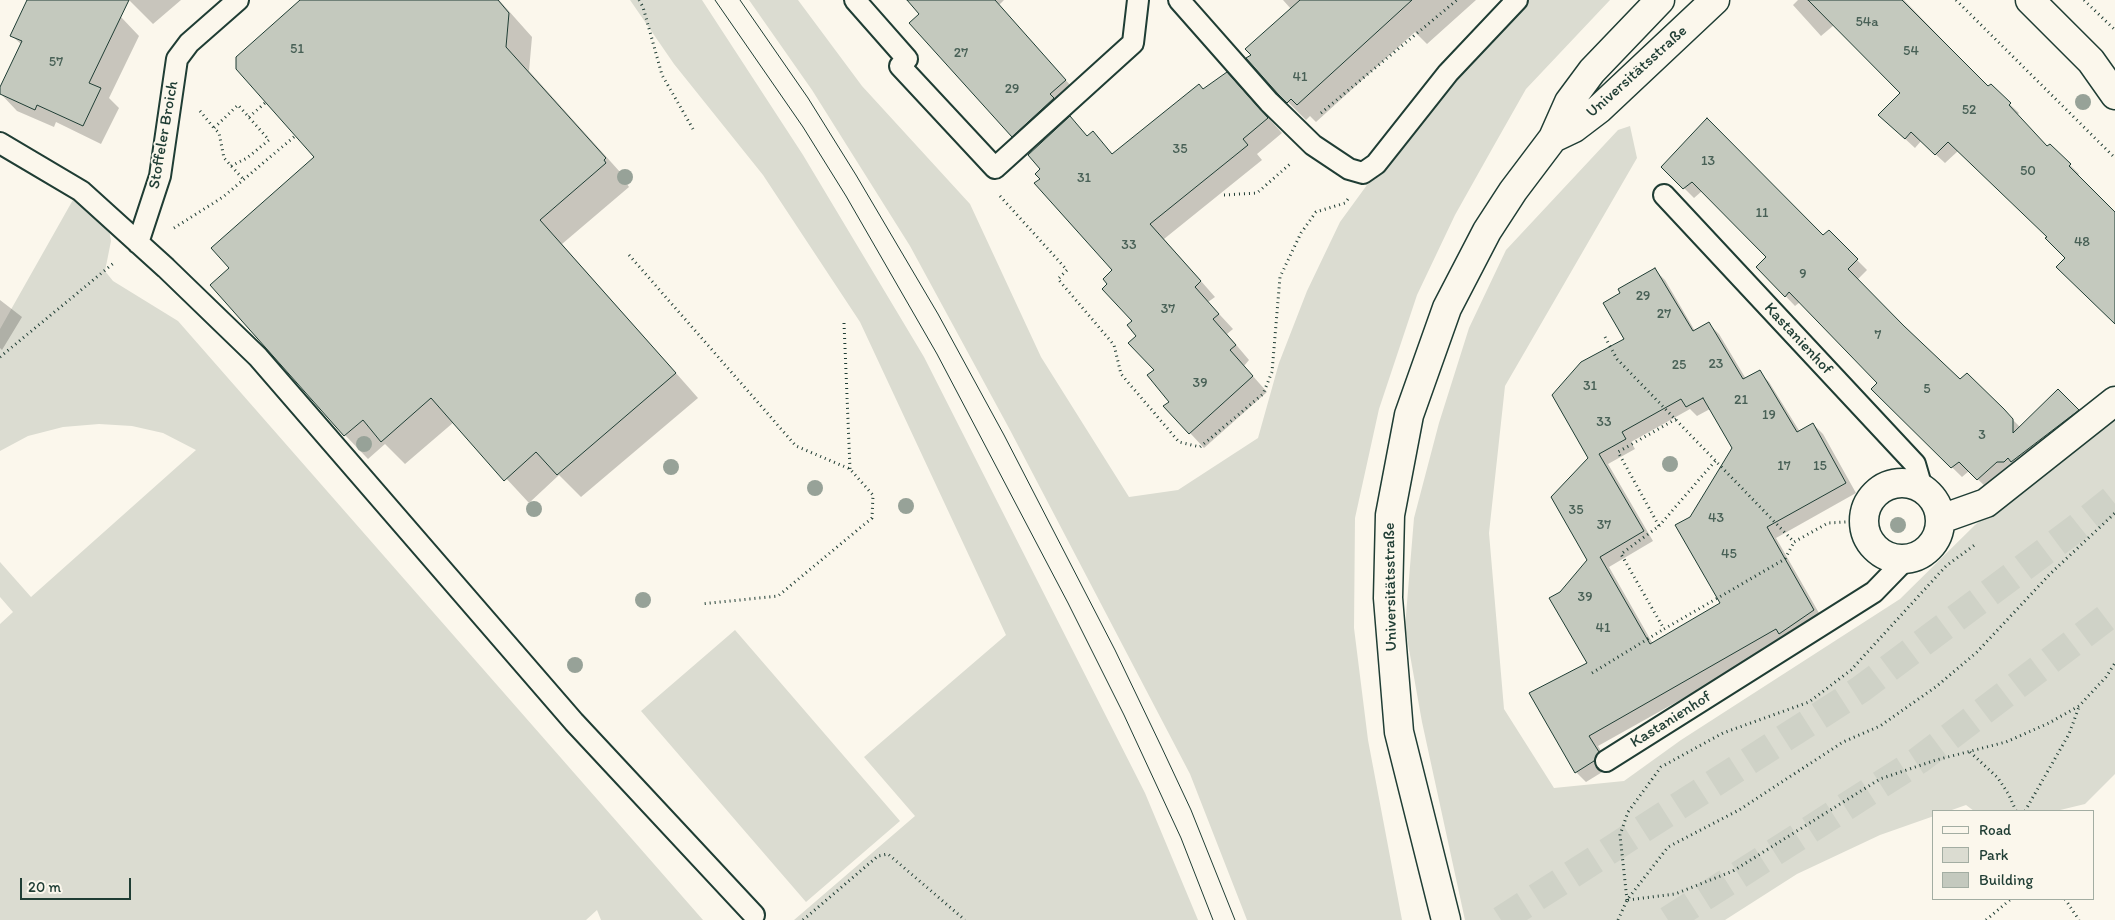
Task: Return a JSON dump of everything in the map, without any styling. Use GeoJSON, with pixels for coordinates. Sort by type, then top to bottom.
{"type":"FeatureCollection","features":[{"type":"Feature","properties":{"kind":"street","name":"Universitätsstraße"},"geometry":{"type":"LineString","coordinates":[[1446,920],[1399,732],[1388,598],[1390,515],[1409,415],[1447,308],[1487,231],[1513,191],[1554,138],[1569,102],[1592,71],[1660,0]]}},
{"type":"Feature","properties":{"kind":"street","name":"Universitätsstraße"},"geometry":{"type":"LineString","coordinates":[[1554,138],[1574,128],[1599,109],[1715,0]]}},
{"type":"Feature","properties":{"kind":"street"},"geometry":{"type":"LineString","coordinates":[[2030,0],[2091,61],[2115,95]]}},
{"type":"Feature","properties":{"kind":"street"},"geometry":{"type":"LineString","coordinates":[[1941,519],[1986,503],[2115,401]]}},
{"type":"Feature","properties":{"kind":"street"},"geometry":{"type":"LineString","coordinates":[[1906,559],[1885,556],[1876,549],[1865,532],[1865,509],[1878,490],[1900,482],[1922,488]]}},
{"type":"Feature","properties":{"kind":"street","name":"Kastanienhof"},"geometry":{"type":"LineString","coordinates":[[1906,559],[1918,556],[1928,550],[1935,541],[1941,519],[1935,501],[1922,488]]}},
{"type":"Feature","properties":{"kind":"lane","name":"Stoffeler Broich"},"geometry":{"type":"LineString","coordinates":[[138,243],[160,176],[177,59],[189,43],[238,0]]}},
{"type":"Feature","properties":{"kind":"lane"},"geometry":{"type":"LineString","coordinates":[[855,0],[907,59],[900,66],[995,168],[1133,43],[1138,0]]}},
{"type":"Feature","properties":{"kind":"lane"},"geometry":{"type":"LineString","coordinates":[[1179,0],[1269,102],[1306,138],[1349,169],[1363,173],[1376,164],[1448,74],[1517,0]]}},
{"type":"Feature","properties":{"kind":"lane"},"geometry":{"type":"LineString","coordinates":[[0,143],[81,191],[258,357],[574,722],[754,915]]}},
{"type":"Feature","properties":{"kind":"lane","name":"Kastanienhof"},"geometry":{"type":"LineString","coordinates":[[1664,195],[1915,464],[1922,488]]}},
{"type":"Feature","properties":{"kind":"lane","name":"Kastanienhof"},"geometry":{"type":"LineString","coordinates":[[1606,761],[1874,592],[1906,559]]}},
{"type":"Feature","properties":{"kind":"path"},"geometry":{"type":"LineString","coordinates":[[639,0],[643,7],[662,75],[693,129]]}},
{"type":"Feature","properties":{"kind":"path"},"geometry":{"type":"LineString","coordinates":[[1224,195],[1257,193],[1306,138],[1458,0]]}},
{"type":"Feature","properties":{"kind":"path"},"geometry":{"type":"LineString","coordinates":[[1956,0],[2115,158]]}},
{"type":"Feature","properties":{"kind":"path"},"geometry":{"type":"LineString","coordinates":[[2084,0],[2115,30]]}},
{"type":"Feature","properties":{"kind":"path"},"geometry":{"type":"LineString","coordinates":[[249,118],[265,103]]}},
{"type":"Feature","properties":{"kind":"path"},"geometry":{"type":"LineString","coordinates":[[214,128],[238,105],[269,140],[247,158],[231,166]]}},
{"type":"Feature","properties":{"kind":"path"},"geometry":{"type":"LineString","coordinates":[[201,111],[219,133],[224,158],[244,180]]}},
{"type":"Feature","properties":{"kind":"path"},"geometry":{"type":"LineString","coordinates":[[0,357],[54,315],[138,243],[181,225],[244,180],[295,136]]}},
{"type":"Feature","properties":{"kind":"path"},"geometry":{"type":"LineString","coordinates":[[995,168],[985,179],[1067,270],[1058,279],[1114,345],[1121,374],[1179,442],[1200,447],[1263,394],[1272,372],[1280,277],[1301,233],[1316,212],[1345,202],[1354,193],[1363,173]]}},
{"type":"Feature","properties":{"kind":"path"},"geometry":{"type":"LineString","coordinates":[[629,255],[796,446],[850,469],[874,495],[872,518],[778,596],[701,604]]}},
{"type":"Feature","properties":{"kind":"path"},"geometry":{"type":"LineString","coordinates":[[844,323],[850,469]]}},
{"type":"Feature","properties":{"kind":"path"},"geometry":{"type":"LineString","coordinates":[[1605,337],[1617,359],[1794,542]]}},
{"type":"Feature","properties":{"kind":"path"},"geometry":{"type":"LineString","coordinates":[[1659,526],[1618,452],[1676,419]]}},
{"type":"Feature","properties":{"kind":"path"},"geometry":{"type":"LineString","coordinates":[[1664,629],[1621,554],[1659,526],[1716,460]]}},
{"type":"Feature","properties":{"kind":"path"},"geometry":{"type":"LineString","coordinates":[[1627,900],[1620,835],[1628,812],[1661,767],[1723,733],[1809,702],[1851,670],[1946,566],[1976,544],[1990,522],[1986,503]]}},
{"type":"Feature","properties":{"kind":"path"},"geometry":{"type":"LineString","coordinates":[[1618,920],[1627,900],[1668,847],[1739,810],[1843,742],[1880,726],[1937,686],[1977,652],[2050,574],[2115,514]]}},
{"type":"Feature","properties":{"kind":"path"},"geometry":{"type":"LineString","coordinates":[[1592,673],[1785,558],[1794,542],[1828,523],[1864,521]]}},
{"type":"Feature","properties":{"kind":"path"},"geometry":{"type":"LineString","coordinates":[[1627,900],[1675,894],[1733,871],[1880,779],[1936,760],[2006,742],[2079,706],[2106,677],[2115,663]]}},
{"type":"Feature","properties":{"kind":"path"},"geometry":{"type":"LineString","coordinates":[[2026,810],[2069,734],[2079,706]]}},
{"type":"Feature","properties":{"kind":"path"},"geometry":{"type":"LineString","coordinates":[[1970,752],[1998,778],[2016,810]]}},
{"type":"Feature","properties":{"kind":"path"},"geometry":{"type":"LineString","coordinates":[[803,920],[878,856],[888,854],[965,920]]}},
{"type":"Feature","properties":{"kind":"path"},"geometry":{"type":"LineString","coordinates":[[1986,920],[2010,900]]}},
{"type":"Feature","properties":{"kind":"path"},"geometry":{"type":"LineString","coordinates":[[2066,900],[2079,920]]}},
{"type":"Feature","properties":{"kind":"green space"},"geometry":{"type":"Polygon","coordinates":[[[630,0],[702,0],[803,155],[924,357],[1145,793],[1198,920],[794,920],[915,816],[864,757],[1006,635],[860,322],[763,175],[674,64],[630,0]]]}},
{"type":"Feature","properties":{"kind":"green space"},"geometry":{"type":"Polygon","coordinates":[[[749,0],[798,0],[862,86],[970,204],[1041,357],[1129,497],[1178,490],[1258,438],[1279,363],[1307,291],[1340,222],[1383,163],[1513,13],[1529,0],[1610,0],[1526,89],[1492,149],[1455,215],[1417,295],[1379,409],[1355,518],[1354,628],[1368,740],[1402,920],[1247,920],[1190,774],[1010,430],[910,246],[812,90],[749,0]]]}},
{"type":"Feature","properties":{"kind":"green space"},"geometry":{"type":"Polygon","coordinates":[[[1630,126],[1637,158],[1505,386],[1489,533],[1504,709],[1554,788],[1624,781],[1681,740],[1900,599],[1975,525],[2115,411],[2115,774],[2085,804],[2060,810],[1973,810],[1966,805],[1952,810],[1932,810],[1932,817],[1880,835],[1797,874],[1725,920],[1465,920],[1422,722],[1405,627],[1414,518],[1439,423],[1469,328],[1506,250],[1618,130],[1630,126]]]}},
{"type":"Feature","properties":{"kind":"green space"},"geometry":{"type":"Polygon","coordinates":[[[74,198],[99,213],[109,229],[111,241],[105,271],[113,281],[178,321],[703,920],[601,920],[597,910],[586,920],[0,920],[0,624],[13,612],[0,597],[0,562],[31,597],[196,450],[163,433],[132,426],[99,424],[63,427],[28,436],[0,451],[0,329],[74,198]]]}},
{"type":"Feature","properties":{"kind":"green space"},"geometry":{"type":"Polygon","coordinates":[[[735,630],[900,821],[806,902],[641,711],[735,630]]]}},
{"type":"Feature","properties":{"kind":"building"},"geometry":{"type":"Polygon","coordinates":[[[27,0],[129,0],[89,83],[101,88],[83,126],[37,105],[35,110],[0,94],[0,87],[22,41],[10,36],[27,0]]]}},
{"type":"Feature","properties":{"kind":"building"},"geometry":{"type":"Polygon","coordinates":[[[300,0],[498,0],[509,13],[506,47],[606,158],[604,160],[606,163],[540,220],[676,373],[557,475],[536,452],[504,481],[431,398],[381,442],[363,420],[344,436],[210,285],[229,268],[211,248],[314,157],[236,69],[236,57],[300,0]]]}},
{"type":"Feature","properties":{"kind":"building"},"geometry":{"type":"Polygon","coordinates":[[[907,0],[995,0],[1066,80],[1050,94],[1054,98],[1012,137],[909,23],[919,14],[907,0]]]}},
{"type":"Feature","properties":{"kind":"building"},"geometry":{"type":"Polygon","coordinates":[[[1300,0],[1412,0],[1297,105],[1291,99],[1287,103],[1278,94],[1246,58],[1251,55],[1245,49],[1300,0]]]}},
{"type":"Feature","properties":{"kind":"building"},"geometry":{"type":"Polygon","coordinates":[[[1808,0],[1902,0],[1988,86],[1991,84],[2011,103],[2009,105],[2047,146],[2050,144],[2071,164],[2069,166],[2115,212],[2115,324],[2056,267],[2065,258],[2045,238],[2047,237],[1948,142],[1935,155],[1911,132],[1905,139],[1878,115],[1900,93],[1808,0]]]}},
{"type":"Feature","properties":{"kind":"building"},"geometry":{"type":"Polygon","coordinates":[[[1227,72],[1268,118],[1243,139],[1248,145],[1150,224],[1201,281],[1195,287],[1219,314],[1213,319],[1236,345],[1230,350],[1253,376],[1189,434],[1163,406],[1169,402],[1147,375],[1154,370],[1128,343],[1136,336],[1127,325],[1132,321],[1102,289],[1107,284],[1103,279],[1112,270],[1034,183],[1040,179],[1035,174],[1040,169],[1028,155],[1070,116],[1087,136],[1093,131],[1112,154],[1199,84],[1203,89],[1227,72]]]}},
{"type":"Feature","properties":{"kind":"building"},"geometry":{"type":"Polygon","coordinates":[[[1707,118],[1823,235],[1829,230],[1858,259],[1848,269],[1904,326],[1960,379],[1967,373],[2004,409],[2013,419],[2013,433],[2058,389],[2079,410],[2011,462],[2008,458],[2004,462],[1997,462],[1977,480],[1959,462],[1951,468],[1871,389],[1877,383],[1789,292],[1785,297],[1756,267],[1766,257],[1692,182],[1683,189],[1661,167],[1707,118]]]}},
{"type":"Feature","properties":{"kind":"building"},"geometry":{"type":"Polygon","coordinates":[[[1655,268],[1693,331],[1709,322],[1743,379],[1760,370],[1797,432],[1813,423],[1846,483],[1767,527],[1814,610],[1779,634],[1776,629],[1589,736],[1599,752],[1594,761],[1575,773],[1529,693],[1587,663],[1549,598],[1560,592],[1587,560],[1551,497],[1588,458],[1552,395],[1581,362],[1624,339],[1603,303],[1620,293],[1618,289],[1655,268]],[[1703,398],[1686,407],[1681,399],[1622,432],[1626,439],[1599,454],[1644,531],[1600,557],[1650,644],[1720,603],[1675,525],[1690,517],[1732,448],[1703,398]]]}},
{"type":"Feature","properties":{"kind":"tunnel"},"geometry":{"type":"LineString","coordinates":[[1501,920],[1861,689],[2115,497]]}},
{"type":"Feature","properties":{"kind":"tunnel"},"geometry":{"type":"LineString","coordinates":[[1668,920],[1919,760],[2115,611]]}},
{"type":"Feature","properties":{"kind":"tram line"},"geometry":{"type":"LineString","coordinates":[[715,0],[803,127],[846,196],[937,354],[1068,603],[1124,715],[1181,838],[1213,920]]}},
{"type":"Feature","properties":{"kind":"tram line"},"geometry":{"type":"LineString","coordinates":[[740,0],[808,98],[856,175],[938,314],[1004,435],[1115,650],[1161,746],[1191,810],[1235,920]]}}]}
